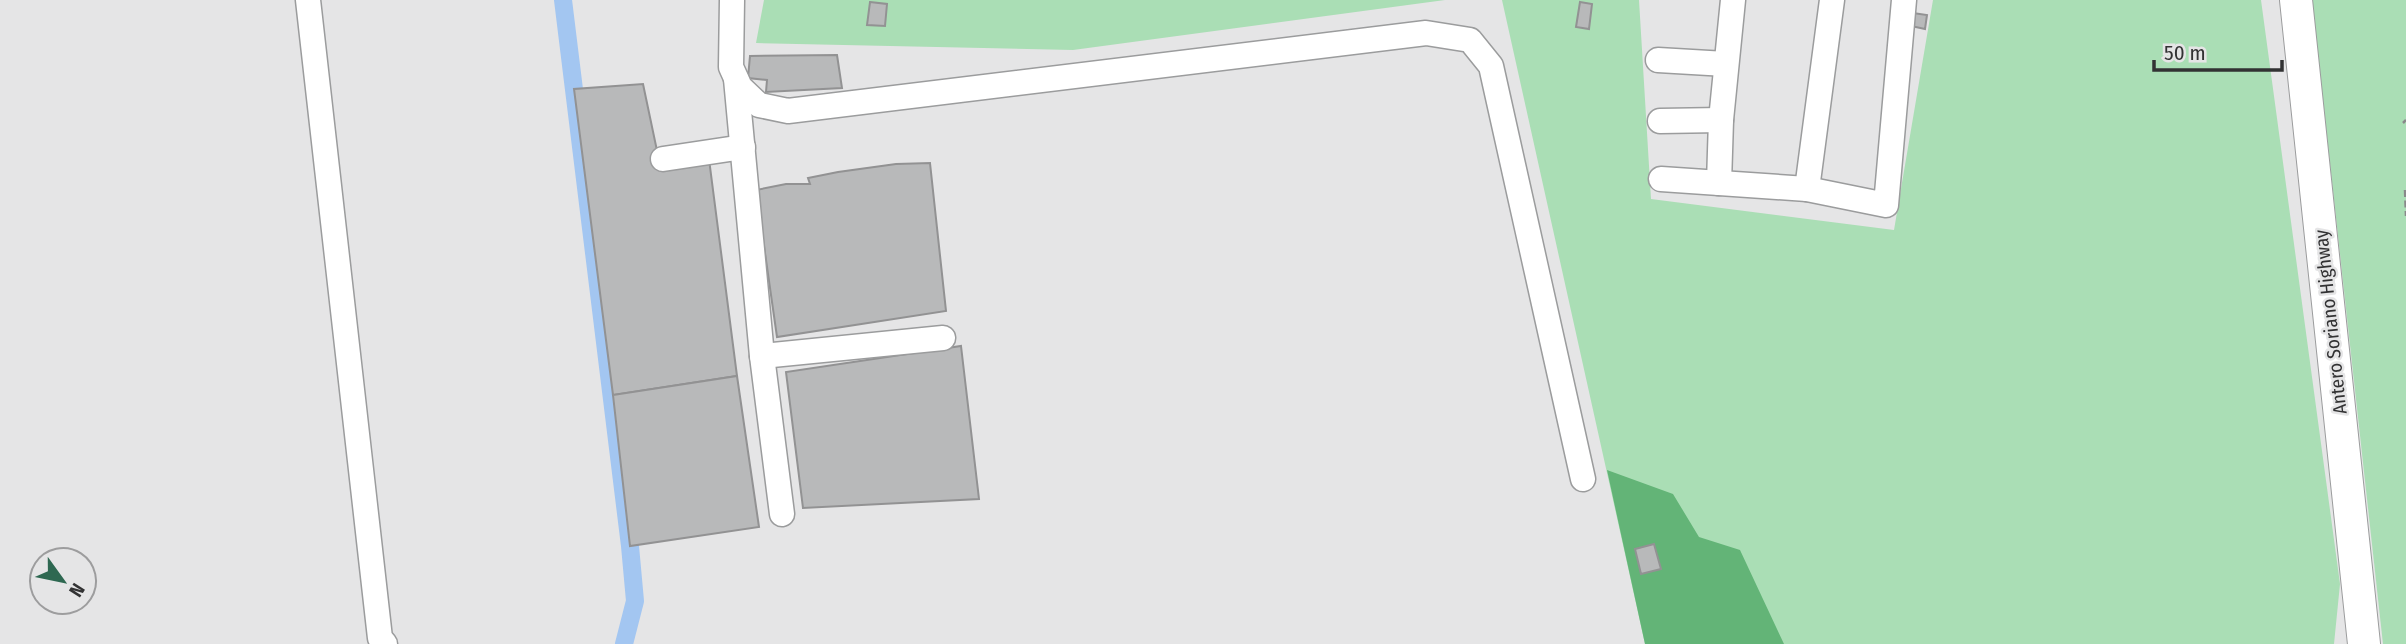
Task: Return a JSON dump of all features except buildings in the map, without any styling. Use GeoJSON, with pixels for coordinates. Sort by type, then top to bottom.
{"type":"FeatureCollection","features":[{"type":"Feature","properties":{"kind":"main road","name":"Antero Soriano Highway"},"geometry":{"type":"LineString","coordinates":[[2296,0],[2364,644]]}},
{"type":"Feature","properties":{"kind":"street"},"geometry":{"type":"LineString","coordinates":[[308,0],[380,638],[385,644]]}},
{"type":"Feature","properties":{"kind":"street"},"geometry":{"type":"LineString","coordinates":[[732,0],[731,67],[740,88],[759,105],[788,111],[1426,33],[1470,40],[1491,66],[1583,479]]}},
{"type":"Feature","properties":{"kind":"street"},"geometry":{"type":"LineString","coordinates":[[1719,183],[1721,120],[1733,0]]}},
{"type":"Feature","properties":{"kind":"street"},"geometry":{"type":"LineString","coordinates":[[1807,189],[1832,0]]}},
{"type":"Feature","properties":{"kind":"street"},"geometry":{"type":"LineString","coordinates":[[1661,178],[1807,189],[1886,205],[1904,0]]}},
{"type":"Feature","properties":{"kind":"street"},"geometry":{"type":"LineString","coordinates":[[1658,60],[1726,64]]}},
{"type":"Feature","properties":{"kind":"street"},"geometry":{"type":"LineString","coordinates":[[736,79],[762,356],[782,514]]}},
{"type":"Feature","properties":{"kind":"street"},"geometry":{"type":"LineString","coordinates":[[1660,121],[1721,120]]}},
{"type":"Feature","properties":{"kind":"street"},"geometry":{"type":"LineString","coordinates":[[663,159],[743,147]]}},
{"type":"Feature","properties":{"kind":"street"},"geometry":{"type":"LineString","coordinates":[[762,356],[943,338]]}},
{"type":"Feature","properties":{"kind":"path"},"geometry":{"type":"LineString","coordinates":[[2405,190],[2406,216]]}},
{"type":"Feature","properties":{"kind":"green space"},"geometry":{"type":"Polygon","coordinates":[[[764,0],[1445,0],[1073,50],[756,43],[764,0]]]}},
{"type":"Feature","properties":{"kind":"green space"},"geometry":{"type":"Polygon","coordinates":[[[1502,0],[1639,0],[1651,199],[1894,230],[1933,0],[2261,0],[2340,584],[2334,644],[1645,644],[1502,0]]]}},
{"type":"Feature","properties":{"kind":"green space"},"geometry":{"type":"Polygon","coordinates":[[[2312,0],[2406,0],[2406,644],[2383,644],[2312,0]]]}},
{"type":"Feature","properties":{"kind":"green space"},"geometry":{"type":"Polygon","coordinates":[[[1607,470],[1673,494],[1699,537],[1740,550],[1784,644],[1645,644],[1607,470]]]}},
{"type":"Feature","properties":{"kind":"waterway"},"geometry":{"type":"LineString","coordinates":[[563,0],[630,546],[635,601],[624,644]]}}]}
